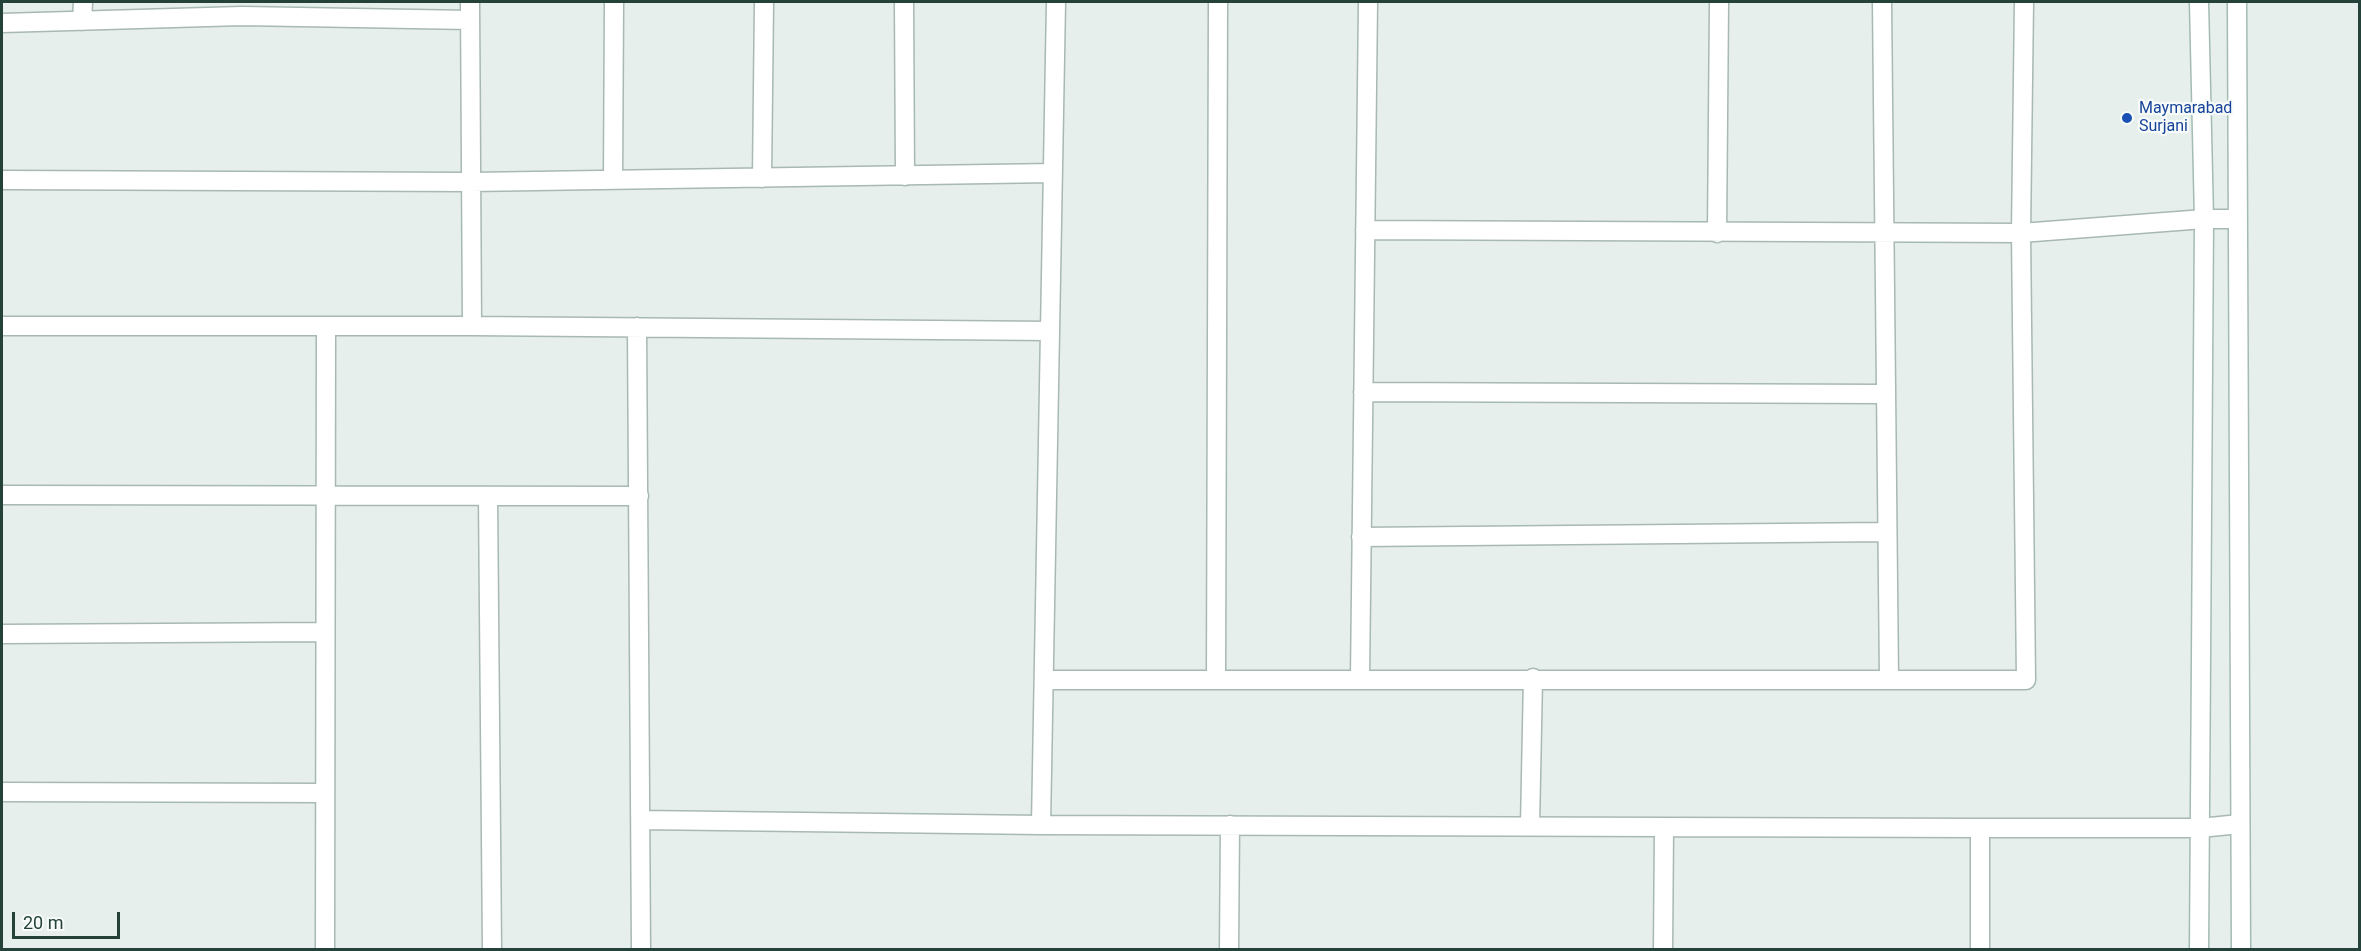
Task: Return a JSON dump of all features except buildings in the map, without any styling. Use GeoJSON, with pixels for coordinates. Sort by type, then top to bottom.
{"type":"FeatureCollection","features":[{"type":"Feature","properties":{"kind":"street"},"geometry":{"type":"LineString","coordinates":[[82,21],[83,2]]}},
{"type":"Feature","properties":{"kind":"street"},"geometry":{"type":"LineString","coordinates":[[614,2],[614,180]]}},
{"type":"Feature","properties":{"kind":"street"},"geometry":{"type":"LineString","coordinates":[[762,178],[764,2]]}},
{"type":"Feature","properties":{"kind":"street"},"geometry":{"type":"LineString","coordinates":[[904,2],[905,176]]}},
{"type":"Feature","properties":{"kind":"street"},"geometry":{"type":"LineString","coordinates":[[1041,825],[1056,2]]}},
{"type":"Feature","properties":{"kind":"street"},"geometry":{"type":"LineString","coordinates":[[1216,679],[1218,2]]}},
{"type":"Feature","properties":{"kind":"street"},"geometry":{"type":"LineString","coordinates":[[1360,678],[1368,2]]}},
{"type":"Feature","properties":{"kind":"street"},"geometry":{"type":"LineString","coordinates":[[1717,233],[1719,2]]}},
{"type":"Feature","properties":{"kind":"street"},"geometry":{"type":"LineString","coordinates":[[1882,2],[1889,679]]}},
{"type":"Feature","properties":{"kind":"street"},"geometry":{"type":"LineString","coordinates":[[1044,680],[1360,678],[2026,680],[2022,233],[2024,2]]}},
{"type":"Feature","properties":{"kind":"street"},"geometry":{"type":"LineString","coordinates":[[2199,2],[2204,219],[2199,950]]}},
{"type":"Feature","properties":{"kind":"street"},"geometry":{"type":"LineString","coordinates":[[2237,2],[2241,950]]}},
{"type":"Feature","properties":{"kind":"street"},"geometry":{"type":"LineString","coordinates":[[2,23],[82,21],[242,9],[470,11],[472,326]]}},
{"type":"Feature","properties":{"kind":"street"},"geometry":{"type":"LineString","coordinates":[[2,180],[471,182],[1053,173]]}},
{"type":"Feature","properties":{"kind":"street"},"geometry":{"type":"LineString","coordinates":[[1365,230],[2022,233],[2204,219],[2238,219]]}},
{"type":"Feature","properties":{"kind":"street"},"geometry":{"type":"LineString","coordinates":[[2,326],[472,326],[1050,332]]}},
{"type":"Feature","properties":{"kind":"street"},"geometry":{"type":"LineString","coordinates":[[325,950],[326,326]]}},
{"type":"Feature","properties":{"kind":"street"},"geometry":{"type":"LineString","coordinates":[[637,327],[641,950]]}},
{"type":"Feature","properties":{"kind":"street"},"geometry":{"type":"LineString","coordinates":[[1363,392],[1885,394]]}},
{"type":"Feature","properties":{"kind":"street"},"geometry":{"type":"LineString","coordinates":[[2,495],[639,496]]}},
{"type":"Feature","properties":{"kind":"street"},"geometry":{"type":"LineString","coordinates":[[488,496],[492,950]]}},
{"type":"Feature","properties":{"kind":"street"},"geometry":{"type":"LineString","coordinates":[[1361,537],[1886,532]]}},
{"type":"Feature","properties":{"kind":"street"},"geometry":{"type":"LineString","coordinates":[[2,634],[325,632]]}},
{"type":"Feature","properties":{"kind":"street"},"geometry":{"type":"LineString","coordinates":[[1530,826],[1533,678]]}},
{"type":"Feature","properties":{"kind":"street"},"geometry":{"type":"LineString","coordinates":[[2,792],[325,793]]}},
{"type":"Feature","properties":{"kind":"street"},"geometry":{"type":"LineString","coordinates":[[640,820],[1041,825],[1980,828],[2200,828],[2240,824]]}},
{"type":"Feature","properties":{"kind":"street"},"geometry":{"type":"LineString","coordinates":[[1229,950],[1230,825]]}},
{"type":"Feature","properties":{"kind":"street"},"geometry":{"type":"LineString","coordinates":[[1664,827],[1664,950]]}},
{"type":"Feature","properties":{"kind":"street"},"geometry":{"type":"LineString","coordinates":[[1980,828],[1980,950]]}},
{"type":"Feature","properties":{"kind":"place","name":"Maymarabad Surjani"},"geometry":{"type":"Point","coordinates":[2127,118]}}]}
